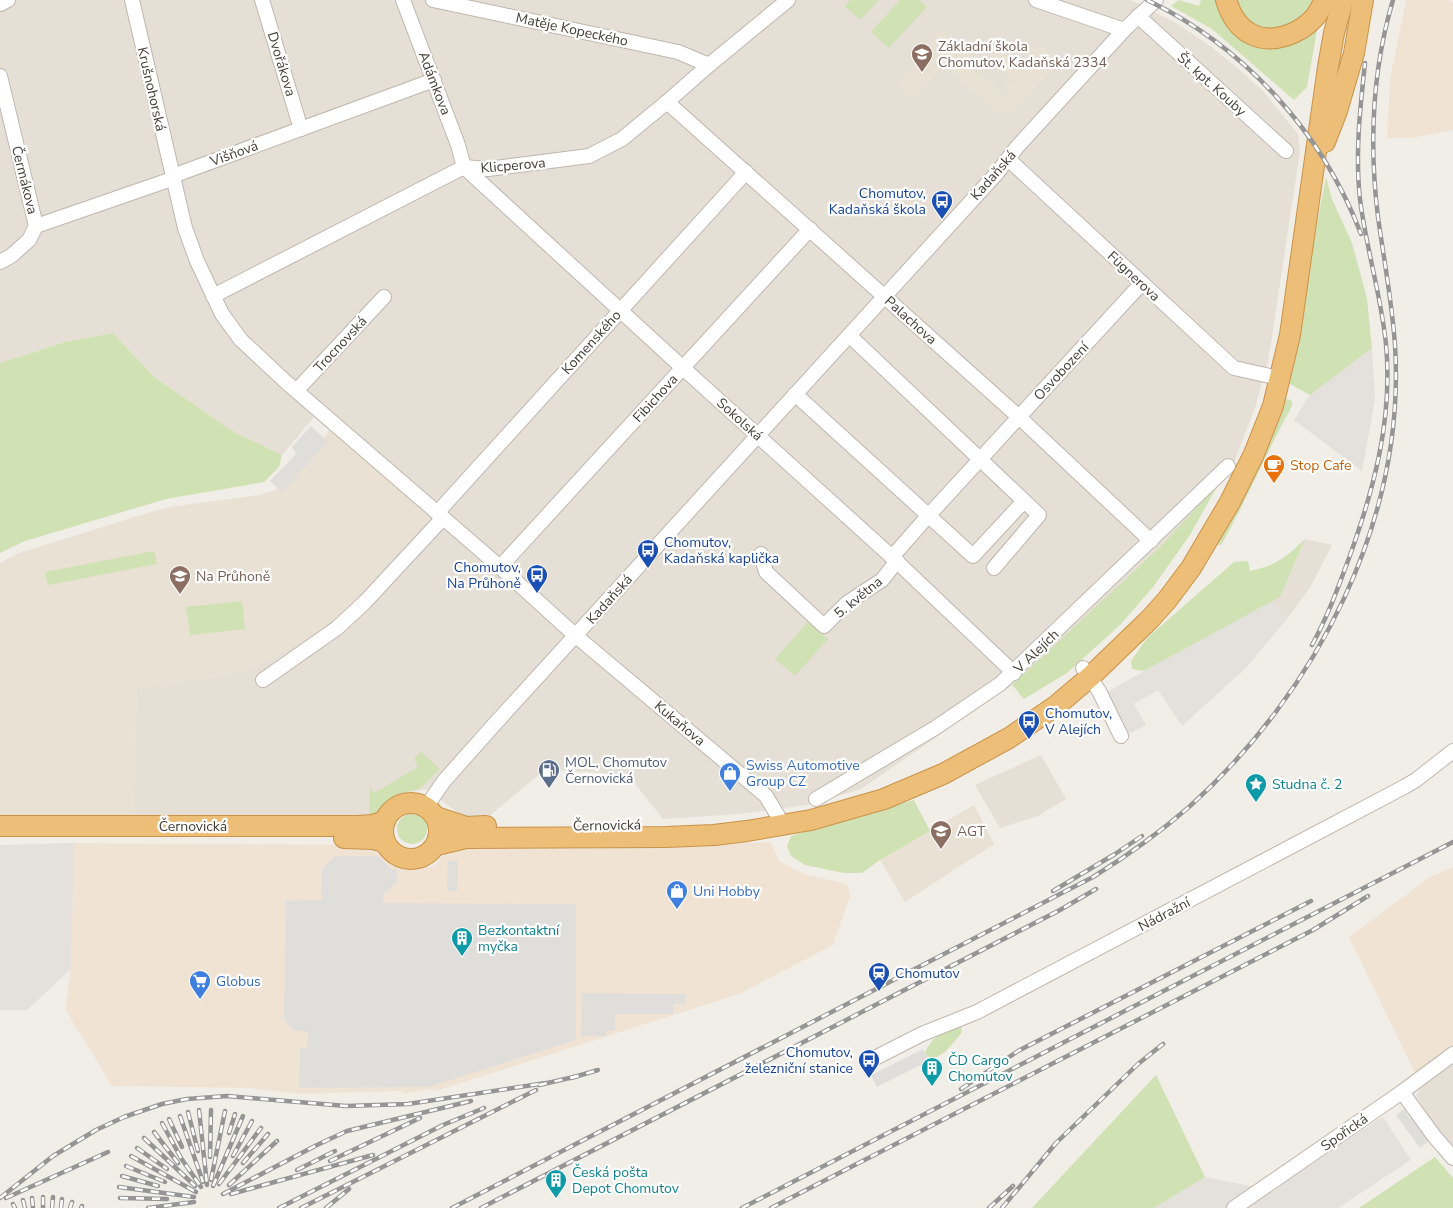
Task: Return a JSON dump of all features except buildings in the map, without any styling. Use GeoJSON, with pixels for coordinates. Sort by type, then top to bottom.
{"type":"FeatureCollection","features":[{"type":"Feature","properties":{"kind":"highway"},"geometry":{"type":"LineString","coordinates":[[1226,0],[1234,18],[1251,34],[1276,38],[1291,34],[1302,28],[1314,17],[1325,0]]}},
{"type":"Feature","properties":{"kind":"highway"},"geometry":{"type":"LineString","coordinates":[[778,821],[848,811],[884,799],[943,774],[1009,738],[1057,704],[1142,613],[1182,562],[1208,521],[1245,450],[1264,399],[1279,335],[1291,259],[1306,133],[1333,0]]}},
{"type":"Feature","properties":{"kind":"highway"},"geometry":{"type":"LineString","coordinates":[[1087,672],[1150,619],[1191,568],[1230,502],[1254,454],[1273,406],[1290,335],[1328,67],[1334,33],[1343,0]]}},
{"type":"Feature","properties":{"kind":"highway"},"geometry":{"type":"LineString","coordinates":[[1310,197],[1323,147],[1337,111],[1351,61],[1363,0]]}},
{"type":"Feature","properties":{"kind":"highway","name":"Černovická"},"geometry":{"type":"LineString","coordinates":[[0,826],[357,826],[373,825],[385,821],[389,813],[396,808],[404,804],[413,803],[466,827],[711,824],[778,821]]}},
{"type":"Feature","properties":{"kind":"highway"},"geometry":{"type":"LineString","coordinates":[[431,812],[440,826],[440,836],[437,845]]}},
{"type":"Feature","properties":{"kind":"highway"},"geometry":{"type":"LineString","coordinates":[[385,821],[383,828],[385,842]]}},
{"type":"Feature","properties":{"kind":"highway","name":"Černovická"},"geometry":{"type":"LineString","coordinates":[[0,837],[338,837],[373,839],[385,842],[394,855],[410,860],[423,858],[437,845],[466,838],[714,835],[778,821]]}},
{"type":"Feature","properties":{"kind":"street"},"geometry":{"type":"LineString","coordinates":[[0,4],[8,0]]}},
{"type":"Feature","properties":{"kind":"street","name":"Krušnohorská"},"geometry":{"type":"LineString","coordinates":[[132,0],[172,179]]}},
{"type":"Feature","properties":{"kind":"street","name":"Dvořákova"},"geometry":{"type":"LineString","coordinates":[[262,0],[301,129]]}},
{"type":"Feature","properties":{"kind":"street","name":"Adámkova"},"geometry":{"type":"LineString","coordinates":[[403,0],[458,145],[464,167]]}},
{"type":"Feature","properties":{"kind":"street","name":"Matěje Kopeckého"},"geometry":{"type":"LineString","coordinates":[[433,0],[678,52],[708,64]]}},
{"type":"Feature","properties":{"kind":"street","name":"Klicperova"},"geometry":{"type":"LineString","coordinates":[[213,296],[464,167],[488,169],[589,156],[622,138],[667,102],[708,64],[788,0]]}},
{"type":"Feature","properties":{"kind":"street"},"geometry":{"type":"LineString","coordinates":[[1036,0],[1124,30]]}},
{"type":"Feature","properties":{"kind":"street","name":"Kadaňská"},"geometry":{"type":"LineString","coordinates":[[1138,16],[1146,0]]}},
{"type":"Feature","properties":{"kind":"street","name":"Kadaňská"},"geometry":{"type":"LineString","coordinates":[[431,812],[450,774],[795,394],[850,336],[1124,30],[1156,0]]}},
{"type":"Feature","properties":{"kind":"street","name":"Št. kpt. Kouby"},"geometry":{"type":"LineString","coordinates":[[1138,16],[1286,151]]}},
{"type":"Feature","properties":{"kind":"street","name":"Čermákova"},"geometry":{"type":"LineString","coordinates":[[0,76],[36,226]]}},
{"type":"Feature","properties":{"kind":"street","name":"Višňová"},"geometry":{"type":"LineString","coordinates":[[36,226],[172,179],[178,174],[434,80]]}},
{"type":"Feature","properties":{"kind":"street","name":"Palachova"},"geometry":{"type":"LineString","coordinates":[[667,102],[1019,417],[1150,542]]}},
{"type":"Feature","properties":{"kind":"street","name":"Fügnerova"},"geometry":{"type":"LineString","coordinates":[[1008,159],[1234,368],[1270,376]]}},
{"type":"Feature","properties":{"kind":"street","name":"Sokolská"},"geometry":{"type":"LineString","coordinates":[[464,167],[894,559],[1014,673]]}},
{"type":"Feature","properties":{"kind":"street","name":"Komenského"},"geometry":{"type":"LineString","coordinates":[[440,515],[621,309],[746,172]]}},
{"type":"Feature","properties":{"kind":"street"},"geometry":{"type":"LineString","coordinates":[[172,179],[185,228],[197,261],[222,314],[241,340],[296,391],[440,515],[576,636]]}},
{"type":"Feature","properties":{"kind":"street"},"geometry":{"type":"LineString","coordinates":[[0,262],[11,256],[30,240],[36,226]]}},
{"type":"Feature","properties":{"kind":"street","name":"Fibichova"},"geometry":{"type":"LineString","coordinates":[[500,568],[810,229]]}},
{"type":"Feature","properties":{"kind":"street","name":"Osvobození"},"geometry":{"type":"LineString","coordinates":[[894,559],[928,516],[1142,283]]}},
{"type":"Feature","properties":{"kind":"street","name":"Trocnovská"},"geometry":{"type":"LineString","coordinates":[[296,391],[384,297]]}},
{"type":"Feature","properties":{"kind":"street"},"geometry":{"type":"LineString","coordinates":[[850,336],[1039,515],[994,568]]}},
{"type":"Feature","properties":{"kind":"street"},"geometry":{"type":"LineString","coordinates":[[795,394],[973,556],[1024,501]]}},
{"type":"Feature","properties":{"kind":"street","name":"V Alejích"},"geometry":{"type":"LineString","coordinates":[[816,799],[935,728],[1014,673],[1228,466]]}},
{"type":"Feature","properties":{"kind":"street"},"geometry":{"type":"LineString","coordinates":[[264,680],[337,628],[365,602],[440,515]]}},
{"type":"Feature","properties":{"kind":"street","name":"5. května"},"geometry":{"type":"LineString","coordinates":[[761,554],[766,572],[824,626],[846,603],[882,580],[894,559]]}},
{"type":"Feature","properties":{"kind":"street","name":"Kukaňova"},"geometry":{"type":"LineString","coordinates":[[576,636],[766,796],[778,821]]}},
{"type":"Feature","properties":{"kind":"street"},"geometry":{"type":"LineString","coordinates":[[1087,672],[1121,736]]}},
{"type":"Feature","properties":{"kind":"street","name":"Nádražní"},"geometry":{"type":"LineString","coordinates":[[867,1062],[922,1034],[977,1012],[1395,792],[1416,780],[1453,751]]}},
{"type":"Feature","properties":{"kind":"street","name":"Spořická"},"geometry":{"type":"LineString","coordinates":[[1234,1208],[1402,1092],[1453,1054]]}},
{"type":"Feature","properties":{"kind":"street"},"geometry":{"type":"LineString","coordinates":[[1402,1092],[1434,1136],[1453,1158]]}},
{"type":"Feature","properties":{"kind":"shaded area"},"geometry":{"type":"Polygon","coordinates":[[[0,0],[1131,0],[1176,23],[1234,65],[1263,91],[1298,134],[1300,152],[1268,362],[1255,408],[1231,470],[1162,545],[1018,681],[861,789],[807,805],[739,814],[663,819],[628,775],[546,769],[483,821],[462,816],[426,789],[399,794],[374,819],[133,821],[137,688],[249,670],[431,517],[314,417],[282,455],[234,432],[154,377],[113,333],[65,342],[0,363],[0,0]]]}},
{"type":"Feature","properties":{"kind":"shaded area"},"geometry":{"type":"Polygon","coordinates":[[[1406,0],[1449,0],[1453,3],[1453,130],[1412,138],[1387,138],[1390,79],[1406,0]]]}},
{"type":"Feature","properties":{"kind":"shaded area","name":"Základní škola Chomutov, Kadaňská 2334"},"geometry":{"type":"Polygon","coordinates":[[[941,30],[975,60],[970,67],[985,81],[990,76],[997,82],[992,87],[1003,97],[1009,90],[1003,86],[1008,80],[1013,86],[1017,82],[992,61],[989,56],[996,48],[1020,68],[1024,74],[1028,70],[1021,66],[1027,60],[1031,66],[1035,62],[1027,55],[1038,43],[1059,61],[1007,117],[999,110],[996,113],[951,72],[954,69],[946,62],[913,98],[898,84],[932,46],[929,43],[941,30]]]}},
{"type":"Feature","properties":{"kind":"shaded area"},"geometry":{"type":"Polygon","coordinates":[[[1372,348],[1375,399],[1362,471],[1294,420],[1310,395],[1372,348]]]}},
{"type":"Feature","properties":{"kind":"shaded area"},"geometry":{"type":"Polygon","coordinates":[[[311,426],[328,442],[281,492],[270,481],[296,454],[292,447],[311,426]]]}},
{"type":"Feature","properties":{"kind":"shaded area","name":"Na Průhoně"},"geometry":{"type":"Polygon","coordinates":[[[330,430],[431,517],[330,628],[249,670],[137,688],[133,821],[0,819],[0,563],[19,553],[154,511],[176,506],[260,495],[281,488],[330,430]]]}},
{"type":"Feature","properties":{"kind":"shaded area"},"geometry":{"type":"Polygon","coordinates":[[[1305,539],[1332,545],[1311,586],[1287,619],[1270,601],[1280,597],[1305,539]]]}},
{"type":"Feature","properties":{"kind":"shaded area"},"geometry":{"type":"Polygon","coordinates":[[[1270,601],[1287,619],[1246,668],[1182,726],[1158,690],[1134,704],[1146,725],[1124,736],[1105,693],[1270,601]]]}},
{"type":"Feature","properties":{"kind":"shaded area"},"geometry":{"type":"Polygon","coordinates":[[[1041,755],[1066,799],[1038,816],[1000,828],[975,785],[1041,755]]]}},
{"type":"Feature","properties":{"kind":"shaded area","name":"AGT"},"geometry":{"type":"Polygon","coordinates":[[[974,805],[994,844],[905,902],[880,860],[974,805]]]}},
{"type":"Feature","properties":{"kind":"shaded area"},"geometry":{"type":"Polygon","coordinates":[[[771,842],[779,861],[807,875],[844,883],[848,886],[850,896],[833,945],[739,994],[436,1091],[429,1089],[405,1094],[400,1091],[300,1094],[250,1088],[112,1086],[65,1009],[71,969],[74,843],[355,845],[383,854],[400,866],[433,867],[447,852],[466,848],[585,849],[771,842]]]}},
{"type":"Feature","properties":{"kind":"shaded area"},"geometry":{"type":"Polygon","coordinates":[[[74,843],[71,969],[27,1010],[0,1010],[0,845],[74,843]]]}},
{"type":"Feature","properties":{"kind":"shaded area"},"geometry":{"type":"Polygon","coordinates":[[[335,856],[378,856],[391,869],[397,869],[397,883],[392,884],[391,889],[384,893],[383,903],[576,904],[576,1040],[428,1087],[299,1088],[300,1048],[307,1048],[308,1032],[293,1030],[284,1019],[286,901],[321,900],[322,869],[335,856]]]}},
{"type":"Feature","properties":{"kind":"shaded area"},"geometry":{"type":"Polygon","coordinates":[[[448,861],[458,861],[457,891],[447,891],[448,861]]]}},
{"type":"Feature","properties":{"kind":"shaded area"},"geometry":{"type":"Polygon","coordinates":[[[1453,867],[1453,1063],[1424,1084],[1415,1073],[1349,937],[1430,877],[1453,867]]]}},
{"type":"Feature","properties":{"kind":"shaded area"},"geometry":{"type":"Polygon","coordinates":[[[582,993],[685,994],[685,1004],[673,1004],[673,1014],[615,1014],[615,1030],[606,1031],[606,1036],[581,1036],[582,993]]]}},
{"type":"Feature","properties":{"kind":"shaded area"},"geometry":{"type":"Polygon","coordinates":[[[923,1049],[929,1061],[877,1087],[871,1075],[923,1049]]]}},
{"type":"Feature","properties":{"kind":"shaded area"},"geometry":{"type":"Polygon","coordinates":[[[1453,1063],[1453,1155],[1440,1138],[1416,1095],[1424,1084],[1453,1063]]]}},
{"type":"Feature","properties":{"kind":"shaded area"},"geometry":{"type":"Polygon","coordinates":[[[1404,1109],[1410,1119],[1415,1115],[1432,1138],[1420,1148],[1396,1115],[1404,1109]]]}},
{"type":"Feature","properties":{"kind":"shaded area"},"geometry":{"type":"Polygon","coordinates":[[[1383,1117],[1411,1160],[1338,1208],[1154,1208],[1205,1177],[1250,1186],[1293,1173],[1383,1117]]]}},
{"type":"Feature","properties":{"kind":"green space"},"geometry":{"type":"Polygon","coordinates":[[[850,0],[879,0],[860,20],[845,6],[850,0]]]}},
{"type":"Feature","properties":{"kind":"green space"},"geometry":{"type":"Polygon","coordinates":[[[900,0],[919,0],[927,7],[889,48],[871,32],[900,0]]]}},
{"type":"Feature","properties":{"kind":"green space"},"geometry":{"type":"Polygon","coordinates":[[[1179,0],[1199,6],[1201,0],[1221,0],[1225,19],[1297,40],[1317,30],[1307,87],[1294,100],[1212,29],[1171,6],[1179,0]]]}},
{"type":"Feature","properties":{"kind":"green space"},"geometry":{"type":"Polygon","coordinates":[[[1235,0],[1314,0],[1301,18],[1294,24],[1288,28],[1272,30],[1250,26],[1235,0]]]}},
{"type":"Feature","properties":{"kind":"green space"},"geometry":{"type":"Polygon","coordinates":[[[1326,177],[1332,199],[1352,243],[1361,276],[1367,299],[1372,348],[1310,395],[1286,382],[1326,177]]]}},
{"type":"Feature","properties":{"kind":"green space"},"geometry":{"type":"Polygon","coordinates":[[[113,333],[154,377],[234,432],[282,455],[279,467],[264,482],[166,499],[25,541],[0,553],[0,363],[65,342],[113,333]]]}},
{"type":"Feature","properties":{"kind":"green space"},"geometry":{"type":"Polygon","coordinates":[[[1288,399],[1292,401],[1292,406],[1221,545],[1217,545],[1283,400],[1288,399]]]}},
{"type":"Feature","properties":{"kind":"green space"},"geometry":{"type":"Polygon","coordinates":[[[1219,483],[1190,535],[1153,587],[1121,624],[1067,673],[1024,699],[1012,685],[1162,545],[1219,483]]]}},
{"type":"Feature","properties":{"kind":"green space"},"geometry":{"type":"Polygon","coordinates":[[[1305,539],[1280,597],[1144,671],[1132,669],[1131,661],[1147,638],[1234,562],[1248,561],[1250,571],[1267,566],[1286,556],[1305,539]]]}},
{"type":"Feature","properties":{"kind":"green space"},"geometry":{"type":"Polygon","coordinates":[[[154,551],[157,564],[48,585],[45,572],[154,551]]]}},
{"type":"Feature","properties":{"kind":"green space"},"geometry":{"type":"Polygon","coordinates":[[[242,601],[245,629],[190,635],[186,607],[242,601]]]}},
{"type":"Feature","properties":{"kind":"green space"},"geometry":{"type":"Polygon","coordinates":[[[808,622],[828,639],[795,676],[775,659],[808,622]]]}},
{"type":"Feature","properties":{"kind":"green space"},"geometry":{"type":"Polygon","coordinates":[[[421,752],[440,769],[419,789],[399,794],[369,816],[370,786],[374,793],[418,767],[414,759],[421,752]]]}},
{"type":"Feature","properties":{"kind":"green space"},"geometry":{"type":"Polygon","coordinates":[[[914,800],[930,831],[880,860],[862,873],[844,873],[805,865],[791,856],[787,846],[791,836],[914,800]]]}},
{"type":"Feature","properties":{"kind":"green space"},"geometry":{"type":"Polygon","coordinates":[[[412,814],[423,818],[427,829],[423,840],[412,844],[401,840],[397,829],[401,818],[412,814]]]}},
{"type":"Feature","properties":{"kind":"green space"},"geometry":{"type":"Polygon","coordinates":[[[955,1024],[961,1026],[962,1032],[959,1036],[939,1056],[929,1057],[925,1052],[930,1043],[955,1024]]]}},
{"type":"Feature","properties":{"kind":"green space"},"geometry":{"type":"Polygon","coordinates":[[[1156,1075],[1205,1177],[1154,1208],[1032,1208],[1156,1075]]]}},
{"type":"Feature","properties":{"kind":"green space"},"geometry":{"type":"Polygon","coordinates":[[[1435,1157],[1453,1178],[1453,1208],[1359,1208],[1435,1157]]]}},
{"type":"Feature","properties":{"kind":"railway"},"geometry":{"type":"LineString","coordinates":[[1147,0],[1183,19],[1216,42],[1276,96],[1325,161],[1345,197],[1361,234]]}},
{"type":"Feature","properties":{"kind":"railway"},"geometry":{"type":"LineString","coordinates":[[452,1208],[1093,877],[1143,844],[1189,807],[1235,761],[1277,711],[1313,656],[1344,598],[1368,537],[1385,474],[1395,410],[1395,345],[1375,190],[1373,135],[1377,81],[1386,27],[1393,0]]}},
{"type":"Feature","properties":{"kind":"railway"},"geometry":{"type":"LineString","coordinates":[[1312,645],[1323,624],[1349,558],[1374,480],[1380,453],[1387,399],[1384,326],[1360,199],[1359,131],[1365,63]]}},
{"type":"Feature","properties":{"kind":"railway"},"geometry":{"type":"LineString","coordinates":[[1053,891],[1142,836]]}},
{"type":"Feature","properties":{"kind":"railway"},"geometry":{"type":"LineString","coordinates":[[742,1208],[1453,842]]}},
{"type":"Feature","properties":{"kind":"railway"},"geometry":{"type":"LineString","coordinates":[[481,1208],[1060,910],[1096,889]]}},
{"type":"Feature","properties":{"kind":"railway"},"geometry":{"type":"LineString","coordinates":[[771,1208],[1313,930],[1368,896]]}},
{"type":"Feature","properties":{"kind":"railway"},"geometry":{"type":"LineString","coordinates":[[961,1089],[1018,1051],[1311,901]]}},
{"type":"Feature","properties":{"kind":"railway"},"geometry":{"type":"LineString","coordinates":[[1002,1208],[1056,1143],[1138,1064],[1163,1044]]}},
{"type":"Feature","properties":{"kind":"railway"},"geometry":{"type":"LineString","coordinates":[[571,1078],[598,1070]]}},
{"type":"Feature","properties":{"kind":"railway"},"geometry":{"type":"LineString","coordinates":[[539,1085],[578,1076]]}},
{"type":"Feature","properties":{"kind":"railway"},"geometry":{"type":"LineString","coordinates":[[0,1198],[53,1156],[96,1130],[124,1117],[162,1104],[187,1099],[227,1096],[346,1106],[408,1104],[546,1083]]}},
{"type":"Feature","properties":{"kind":"railway"},"geometry":{"type":"LineString","coordinates":[[301,1208],[536,1090]]}},
{"type":"Feature","properties":{"kind":"railway"},"geometry":{"type":"LineString","coordinates":[[223,1194],[347,1131],[471,1101]]}},
{"type":"Feature","properties":{"kind":"railway"},"geometry":{"type":"LineString","coordinates":[[279,1208],[443,1125],[484,1108]]}},
{"type":"Feature","properties":{"kind":"railway"},"geometry":{"type":"LineString","coordinates":[[199,1110],[207,1185]]}},
{"type":"Feature","properties":{"kind":"railway"},"geometry":{"type":"LineString","coordinates":[[210,1157],[211,1110]]}},
{"type":"Feature","properties":{"kind":"railway"},"geometry":{"type":"LineString","coordinates":[[211,1180],[225,1111]]}},
{"type":"Feature","properties":{"kind":"railway"},"geometry":{"type":"LineString","coordinates":[[188,1112],[198,1151]]}},
{"type":"Feature","properties":{"kind":"railway"},"geometry":{"type":"LineString","coordinates":[[229,1133],[235,1114]]}},
{"type":"Feature","properties":{"kind":"railway"},"geometry":{"type":"LineString","coordinates":[[180,1116],[203,1182]]}},
{"type":"Feature","properties":{"kind":"railway"},"geometry":{"type":"LineString","coordinates":[[213,1186],[243,1116]]}},
{"type":"Feature","properties":{"kind":"railway"},"geometry":{"type":"LineString","coordinates":[[330,1161],[420,1118]]}},
{"type":"Feature","properties":{"kind":"railway"},"geometry":{"type":"LineString","coordinates":[[169,1119],[182,1147]]}},
{"type":"Feature","properties":{"kind":"railway"},"geometry":{"type":"LineString","coordinates":[[233,1156],[252,1121]]}},
{"type":"Feature","properties":{"kind":"railway"},"geometry":{"type":"LineString","coordinates":[[162,1123],[181,1158],[201,1187]]}},
{"type":"Feature","properties":{"kind":"railway"},"geometry":{"type":"LineString","coordinates":[[219,1184],[261,1128]]}},
{"type":"Feature","properties":{"kind":"railway"},"geometry":{"type":"LineString","coordinates":[[154,1132],[178,1163]]}},
{"type":"Feature","properties":{"kind":"railway"},"geometry":{"type":"LineString","coordinates":[[243,1163],[268,1134]]}},
{"type":"Feature","properties":{"kind":"railway"},"geometry":{"type":"LineString","coordinates":[[144,1138],[195,1186]]}},
{"type":"Feature","properties":{"kind":"railway"},"geometry":{"type":"LineString","coordinates":[[229,1185],[277,1141]]}},
{"type":"Feature","properties":{"kind":"railway"},"geometry":{"type":"LineString","coordinates":[[137,1148],[167,1169]]}},
{"type":"Feature","properties":{"kind":"railway"},"geometry":{"type":"LineString","coordinates":[[297,1170],[335,1151]]}},
{"type":"Feature","properties":{"kind":"railway"},"geometry":{"type":"LineString","coordinates":[[6,1198],[108,1152]]}},
{"type":"Feature","properties":{"kind":"railway"},"geometry":{"type":"LineString","coordinates":[[231,1194],[373,1155]]}},
{"type":"Feature","properties":{"kind":"railway"},"geometry":{"type":"LineString","coordinates":[[131,1156],[196,1192]]}},
{"type":"Feature","properties":{"kind":"railway"},"geometry":{"type":"LineString","coordinates":[[126,1166],[165,1182]]}},
{"type":"Feature","properties":{"kind":"railway"},"geometry":{"type":"LineString","coordinates":[[122,1176],[158,1186]]}},
{"type":"Feature","properties":{"kind":"railway"},"geometry":{"type":"LineString","coordinates":[[989,1208],[1013,1186]]}},
{"type":"Feature","properties":{"kind":"railway"},"geometry":{"type":"LineString","coordinates":[[119,1187],[194,1197]]}},
{"type":"Feature","properties":{"kind":"railway"},"geometry":{"type":"LineString","coordinates":[[326,1208],[349,1189]]}},
{"type":"Feature","properties":{"kind":"railway"},"geometry":{"type":"LineString","coordinates":[[43,1197],[43,1208]]}},
{"type":"Feature","properties":{"kind":"railway"},"geometry":{"type":"LineString","coordinates":[[52,1208],[53,1197]]}},
{"type":"Feature","properties":{"kind":"railway"},"geometry":{"type":"LineString","coordinates":[[32,1198],[33,1208]]}},
{"type":"Feature","properties":{"kind":"railway"},"geometry":{"type":"LineString","coordinates":[[120,1198],[167,1199]]}},
{"type":"Feature","properties":{"kind":"railway"},"geometry":{"type":"LineString","coordinates":[[61,1208],[62,1199]]}},
{"type":"Feature","properties":{"kind":"railway"},"geometry":{"type":"LineString","coordinates":[[23,1200],[25,1208]]}},
{"type":"Feature","properties":{"kind":"railway"},"geometry":{"type":"LineString","coordinates":[[70,1208],[72,1202]]}},
{"type":"Feature","properties":{"kind":"railway"},"geometry":{"type":"LineString","coordinates":[[148,1208],[194,1202]]}},
{"type":"Feature","properties":{"kind":"railway"},"geometry":{"type":"LineString","coordinates":[[13,1204],[15,1208]]}},
{"type":"Feature","properties":{"kind":"place","name":"Základní škola Chomutov, Kadaňská 2334"},"geometry":{"type":"Point","coordinates":[922,73]}},
{"type":"Feature","properties":{"kind":"place","name":"Chomutov, Kadaňská škola"},"geometry":{"type":"Point","coordinates":[942,220]}},
{"type":"Feature","properties":{"kind":"place","name":"Stop Cafe"},"geometry":{"type":"Point","coordinates":[1274,484]}},
{"type":"Feature","properties":{"kind":"place","name":"Chomutov, Kadaňská kaplička"},"geometry":{"type":"Point","coordinates":[648,569]}},
{"type":"Feature","properties":{"kind":"place","name":"Chomutov, Na Průhoně"},"geometry":{"type":"Point","coordinates":[537,594]}},
{"type":"Feature","properties":{"kind":"place","name":"Na Průhoně"},"geometry":{"type":"Point","coordinates":[180,595]}},
{"type":"Feature","properties":{"kind":"place","name":"Chomutov, V Alejích"},"geometry":{"type":"Point","coordinates":[1029,740]}},
{"type":"Feature","properties":{"kind":"place","name":"MOL, Chomutov Černovická"},"geometry":{"type":"Point","coordinates":[549,789]}},
{"type":"Feature","properties":{"kind":"place","name":"Swiss Automotive Group CZ"},"geometry":{"type":"Point","coordinates":[730,792]}},
{"type":"Feature","properties":{"kind":"place","name":"Studna č. 2"},"geometry":{"type":"Point","coordinates":[1256,803]}},
{"type":"Feature","properties":{"kind":"place","name":"AGT"},"geometry":{"type":"Point","coordinates":[941,850]}},
{"type":"Feature","properties":{"kind":"place","name":"Uni Hobby"},"geometry":{"type":"Point","coordinates":[677,910]}},
{"type":"Feature","properties":{"kind":"place","name":"Bezkontaktní myčka"},"geometry":{"type":"Point","coordinates":[462,957]}},
{"type":"Feature","properties":{"kind":"place","name":"Chomutov"},"geometry":{"type":"Point","coordinates":[879,992]}},
{"type":"Feature","properties":{"kind":"place","name":"Globus"},"geometry":{"type":"Point","coordinates":[200,1000]}},
{"type":"Feature","properties":{"kind":"place","name":"Chomutov, železniční stanice"},"geometry":{"type":"Point","coordinates":[869,1079]}},
{"type":"Feature","properties":{"kind":"place","name":"ČD Cargo Chomutov"},"geometry":{"type":"Point","coordinates":[932,1087]}},
{"type":"Feature","properties":{"kind":"place","name":"Česká pošta Depot Chomutov"},"geometry":{"type":"Point","coordinates":[556,1199]}}]}
